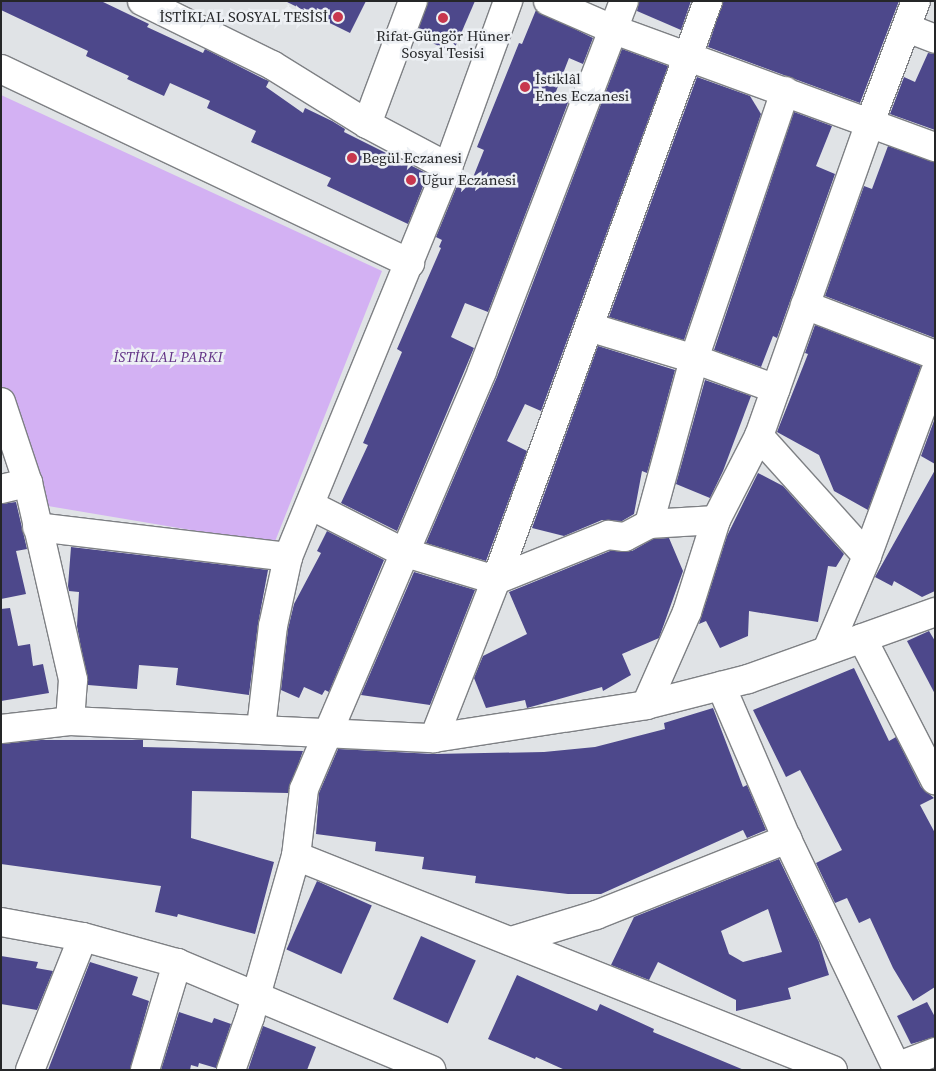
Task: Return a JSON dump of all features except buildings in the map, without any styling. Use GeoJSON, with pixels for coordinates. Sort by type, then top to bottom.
{"type":"FeatureCollection","features":[{"type":"Feature","properties":{"kind":"street"},"geometry":{"type":"LineString","coordinates":[[142,1],[272,65],[367,124],[448,167]]}},
{"type":"Feature","properties":{"kind":"street"},"geometry":{"type":"LineString","coordinates":[[367,124],[413,1]]}},
{"type":"Feature","properties":{"kind":"street"},"geometry":{"type":"LineString","coordinates":[[261,728],[273,626],[288,557],[448,167],[508,1]]}},
{"type":"Feature","properties":{"kind":"street"},"geometry":{"type":"LineString","coordinates":[[548,1],[612,29],[935,147]]}},
{"type":"Feature","properties":{"kind":"street"},"geometry":{"type":"LineString","coordinates":[[231,1070],[256,994],[296,856],[304,789],[403,552],[482,371],[624,1]]}},
{"type":"Feature","properties":{"kind":"street"},"geometry":{"type":"LineString","coordinates":[[434,738],[496,580],[590,327],[686,55],[708,1]]}},
{"type":"Feature","properties":{"kind":"street"},"geometry":{"type":"LineString","coordinates":[[646,705],[687,612],[716,520],[759,436],[870,122],[916,1]]}},
{"type":"Feature","properties":{"kind":"street"},"geometry":{"type":"LineString","coordinates":[[907,28],[935,39]]}},
{"type":"Feature","properties":{"kind":"street"},"geometry":{"type":"LineString","coordinates":[[1,69],[410,263]]}},
{"type":"Feature","properties":{"kind":"street"},"geometry":{"type":"LineString","coordinates":[[649,524],[694,359],[785,91]]}},
{"type":"Feature","properties":{"kind":"street"},"geometry":{"type":"LineString","coordinates":[[806,305],[935,354]]}},
{"type":"Feature","properties":{"kind":"street"},"geometry":{"type":"LineString","coordinates":[[590,327],[694,359],[776,389]]}},
{"type":"Feature","properties":{"kind":"street"},"geometry":{"type":"LineString","coordinates":[[827,650],[867,556],[935,372]]}},
{"type":"Feature","properties":{"kind":"street"},"geometry":{"type":"LineString","coordinates":[[1,402],[28,483],[73,680],[70,721]]}},
{"type":"Feature","properties":{"kind":"street"},"geometry":{"type":"LineString","coordinates":[[759,436],[867,556]]}},
{"type":"Feature","properties":{"kind":"street"},"geometry":{"type":"LineString","coordinates":[[1,489],[28,483]]}},
{"type":"Feature","properties":{"kind":"street"},"geometry":{"type":"LineString","coordinates":[[310,505],[403,552],[496,580],[608,535],[626,537],[649,524],[716,520]]}},
{"type":"Feature","properties":{"kind":"street"},"geometry":{"type":"LineString","coordinates":[[37,527],[288,557]]}},
{"type":"Feature","properties":{"kind":"street"},"geometry":{"type":"LineString","coordinates":[[1,728],[70,721],[261,728],[434,738],[646,705],[720,686],[935,612]]}},
{"type":"Feature","properties":{"kind":"street"},"geometry":{"type":"LineString","coordinates":[[862,638],[935,780]]}},
{"type":"Feature","properties":{"kind":"street"},"geometry":{"type":"LineString","coordinates":[[720,686],[787,839],[896,1068],[935,1052]]}},
{"type":"Feature","properties":{"kind":"street"},"geometry":{"type":"LineString","coordinates":[[511,941],[596,915],[787,839]]}},
{"type":"Feature","properties":{"kind":"street"},"geometry":{"type":"LineString","coordinates":[[296,856],[833,1070]]}},
{"type":"Feature","properties":{"kind":"street"},"geometry":{"type":"LineString","coordinates":[[1,922],[83,937],[178,963],[256,994],[432,1070]]}},
{"type":"Feature","properties":{"kind":"street"},"geometry":{"type":"LineString","coordinates":[[30,1070],[83,937]]}},
{"type":"Feature","properties":{"kind":"street"},"geometry":{"type":"LineString","coordinates":[[145,1070],[178,963]]}},
{"type":"Feature","properties":{"kind":"green space","name":"İSTİKLAL PARKI"},"geometry":{"type":"Polygon","coordinates":[[[1,95],[382,271],[274,544],[42,505],[1,417],[1,95]]]}},
{"type":"Feature","properties":{"kind":"place","name":"İSTİKLAL SOSYAL TESİSİ"},"geometry":{"type":"Point","coordinates":[338,17]}},
{"type":"Feature","properties":{"kind":"place","name":"Rifat-Güngör Hüner Sosyal Tesisi"},"geometry":{"type":"Point","coordinates":[443,18]}},
{"type":"Feature","properties":{"kind":"place","name":"İstiklâl Enes Eczanesi"},"geometry":{"type":"Point","coordinates":[525,87]}},
{"type":"Feature","properties":{"kind":"place","name":"Begül Eczanesi"},"geometry":{"type":"Point","coordinates":[352,158]}},
{"type":"Feature","properties":{"kind":"place","name":"Uğur Eczanesi"},"geometry":{"type":"Point","coordinates":[411,180]}}]}
